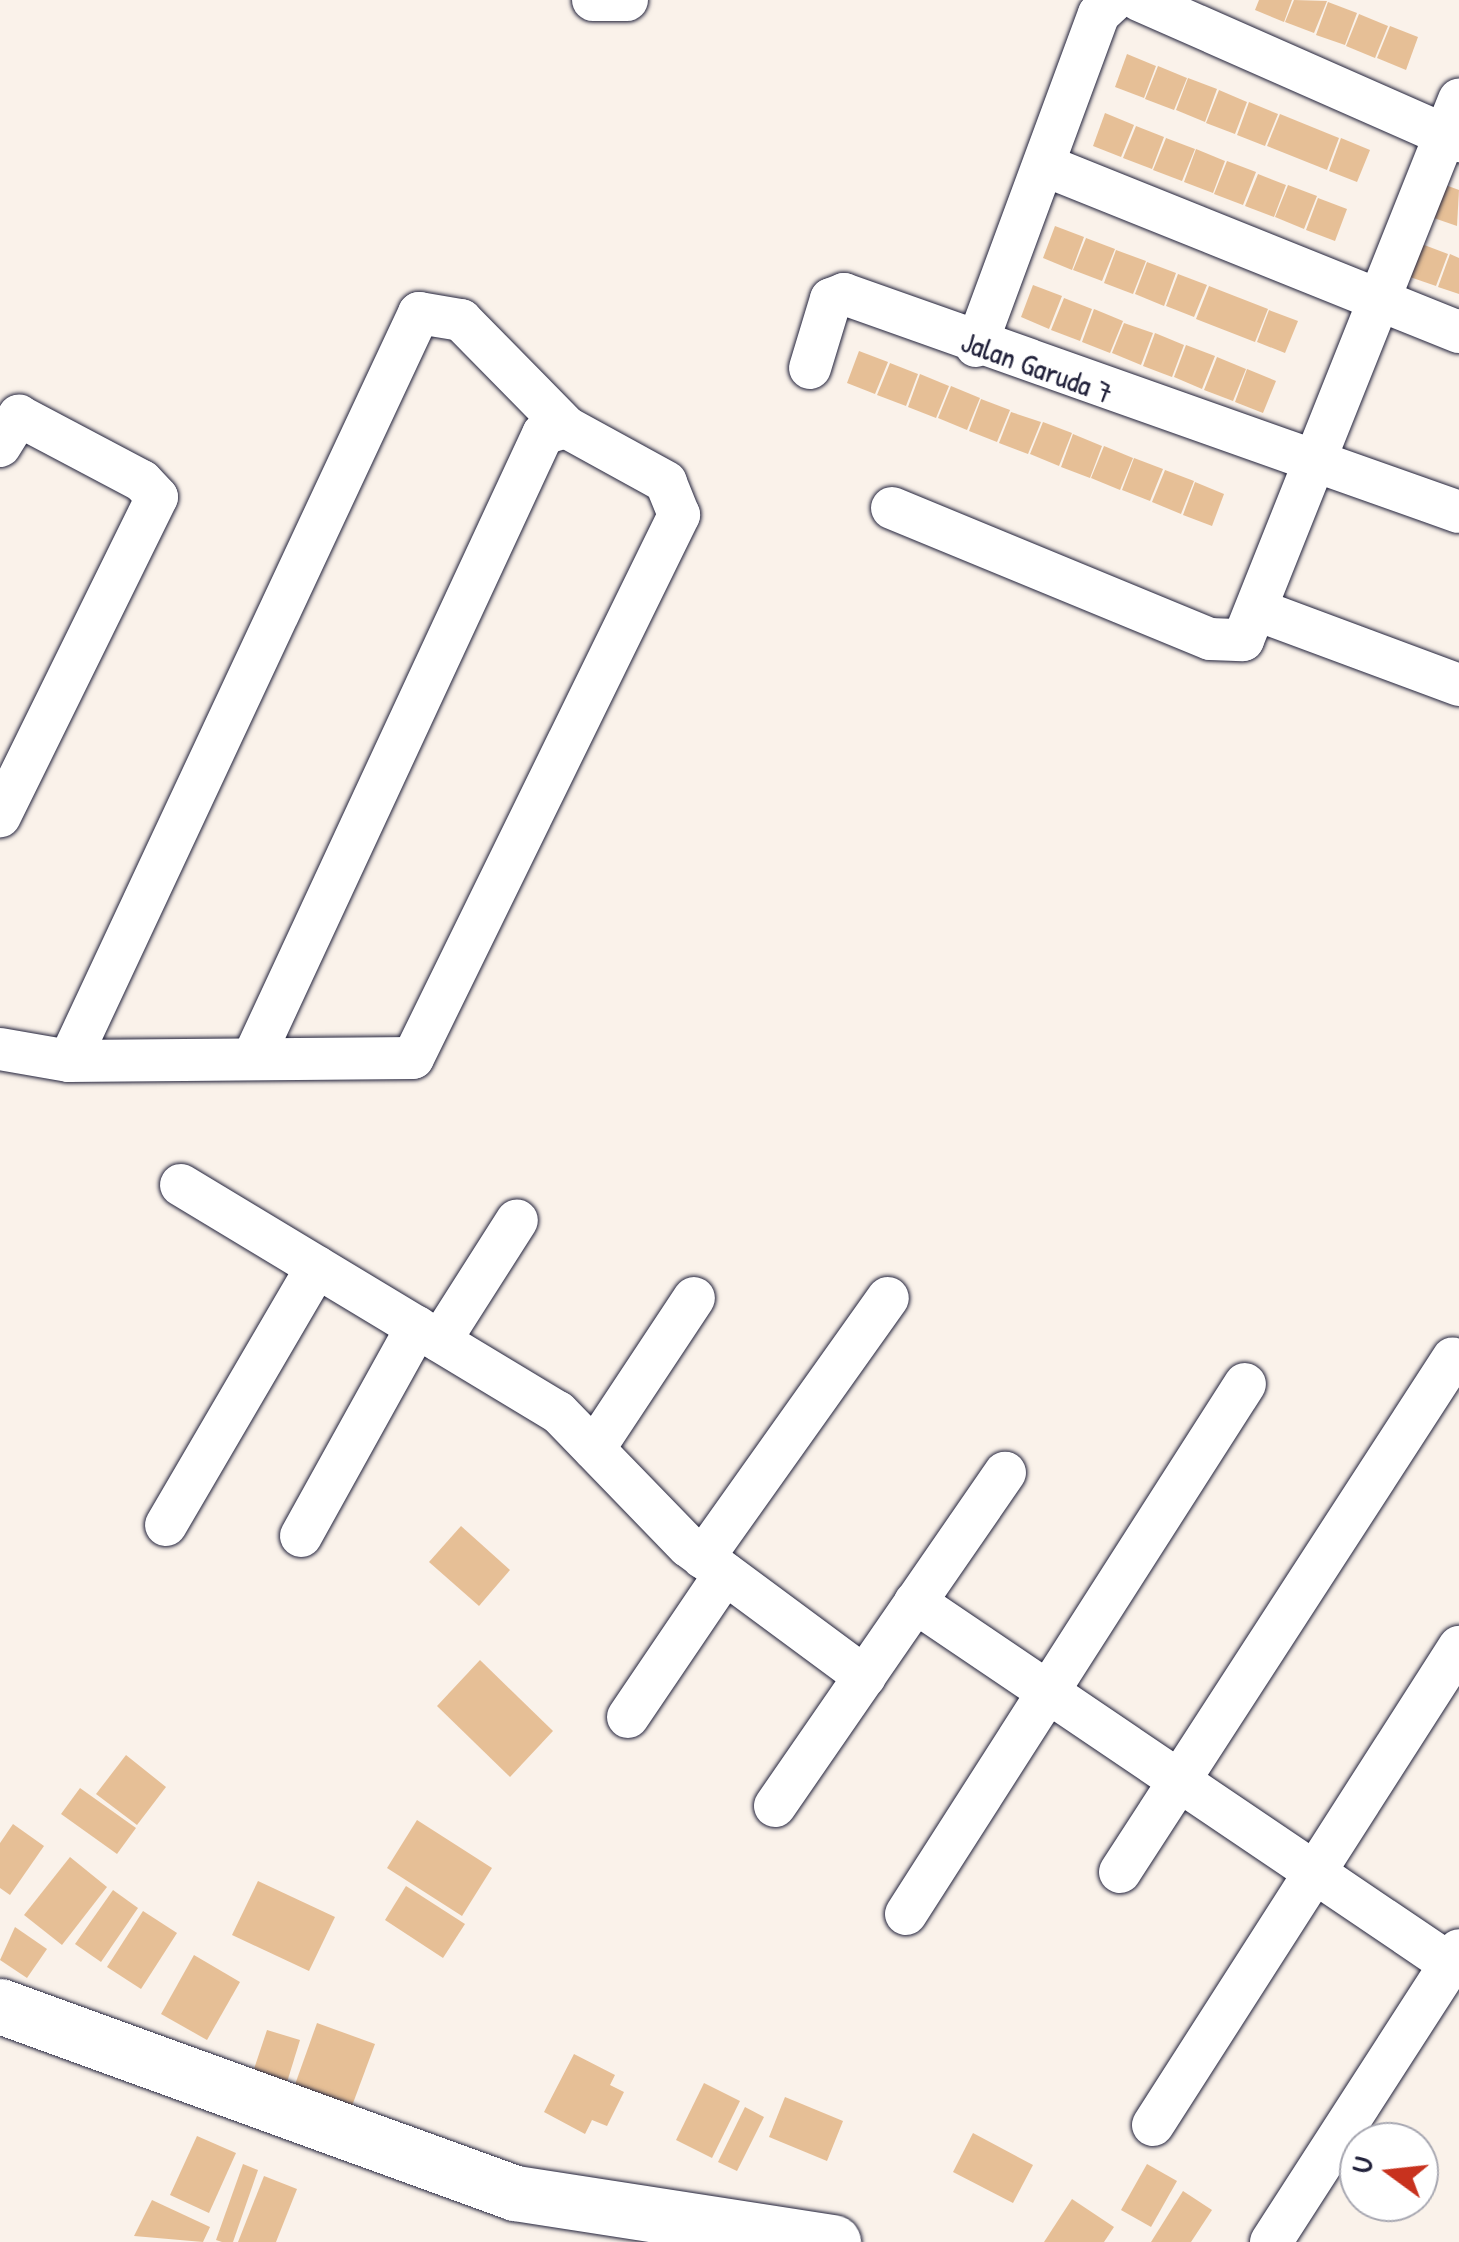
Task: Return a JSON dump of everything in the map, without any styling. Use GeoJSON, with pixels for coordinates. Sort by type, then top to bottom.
{"type":"FeatureCollection","features":[{"type":"Feature","properties":{"kind":"street"},"geometry":{"type":"LineString","coordinates":[[593,0],[627,0]]}},
{"type":"Feature","properties":{"kind":"street"},"geometry":{"type":"LineString","coordinates":[[976,346],[1046,166],[1099,14],[1114,0]]}},
{"type":"Feature","properties":{"kind":"street"},"geometry":{"type":"LineString","coordinates":[[892,508],[1230,646],[1260,610],[1377,303],[1455,126],[1138,0]]}},
{"type":"Feature","properties":{"kind":"street"},"geometry":{"type":"LineString","coordinates":[[1046,166],[1377,303],[1459,332]]}},
{"type":"Feature","properties":{"kind":"street","name":"Jalan Garuda 7"},"geometry":{"type":"LineString","coordinates":[[810,368],[840,294],[1312,466],[1459,512]]}},
{"type":"Feature","properties":{"kind":"street"},"geometry":{"type":"LineString","coordinates":[[0,1049],[70,1061],[254,1056],[413,1058],[679,515],[666,482],[566,428],[461,320],[420,313],[70,1061]]}},
{"type":"Feature","properties":{"kind":"street"},"geometry":{"type":"LineString","coordinates":[[0,446],[20,416],[142,481],[156,497],[0,816]]}},
{"type":"Feature","properties":{"kind":"street"},"geometry":{"type":"LineString","coordinates":[[254,1056],[543,434],[566,428]]}},
{"type":"Feature","properties":{"kind":"street"},"geometry":{"type":"LineString","coordinates":[[1260,610],[1459,685]]}},
{"type":"Feature","properties":{"kind":"street"},"geometry":{"type":"LineString","coordinates":[[181,1185],[558,1412],[714,1566],[864,1676]]}},
{"type":"Feature","properties":{"kind":"street"},"geometry":{"type":"LineString","coordinates":[[302,1536],[429,1334],[517,1220]]}},
{"type":"Feature","properties":{"kind":"street"},"geometry":{"type":"LineString","coordinates":[[166,1525],[318,1267]]}},
{"type":"Feature","properties":{"kind":"street"},"geometry":{"type":"LineString","coordinates":[[594,1449],[694,1298]]}},
{"type":"Feature","properties":{"kind":"street"},"geometry":{"type":"LineString","coordinates":[[628,1717],[714,1566],[888,1298]]}},
{"type":"Feature","properties":{"kind":"street"},"geometry":{"type":"LineString","coordinates":[[1120,1872],[1180,1786],[1453,1358]]}},
{"type":"Feature","properties":{"kind":"street"},"geometry":{"type":"LineString","coordinates":[[906,1914],[1245,1384]]}},
{"type":"Feature","properties":{"kind":"street"},"geometry":{"type":"LineString","coordinates":[[775,1806],[1005,1473]]}},
{"type":"Feature","properties":{"kind":"street"},"geometry":{"type":"LineString","coordinates":[[915,1602],[1314,1876],[1454,1957],[1270,2242]]}},
{"type":"Feature","properties":{"kind":"street"},"geometry":{"type":"LineString","coordinates":[[1153,2126],[1459,1648]]}},
{"type":"Feature","properties":{"kind":"street"},"geometry":{"type":"LineString","coordinates":[[0,2006],[516,2193],[833,2242]]}},
{"type":"Feature","properties":{"kind":"building"},"geometry":{"type":"Polygon","coordinates":[[[1259,0],[1292,0],[1284,22],[1255,10],[1259,0]]]}},
{"type":"Feature","properties":{"kind":"building"},"geometry":{"type":"Polygon","coordinates":[[[1294,0],[1327,1],[1314,33],[1285,22],[1294,0]]]}},
{"type":"Feature","properties":{"kind":"building"},"geometry":{"type":"Polygon","coordinates":[[[1328,2],[1357,13],[1345,45],[1316,35],[1328,2]]]}},
{"type":"Feature","properties":{"kind":"building"},"geometry":{"type":"Polygon","coordinates":[[[1359,14],[1388,26],[1375,58],[1346,46],[1359,14]]]}},
{"type":"Feature","properties":{"kind":"building"},"geometry":{"type":"Polygon","coordinates":[[[1390,26],[1418,37],[1406,70],[1377,58],[1390,26]]]}},
{"type":"Feature","properties":{"kind":"building"},"geometry":{"type":"Polygon","coordinates":[[[1127,54],[1156,66],[1144,98],[1115,87],[1127,54]]]}},
{"type":"Feature","properties":{"kind":"building"},"geometry":{"type":"Polygon","coordinates":[[[1158,66],[1187,78],[1174,110],[1145,99],[1158,66]]]}},
{"type":"Feature","properties":{"kind":"building"},"geometry":{"type":"Polygon","coordinates":[[[1188,78],[1217,89],[1205,122],[1176,110],[1188,78]]]}},
{"type":"Feature","properties":{"kind":"building"},"geometry":{"type":"Polygon","coordinates":[[[1219,90],[1247,102],[1235,134],[1206,123],[1219,90]]]}},
{"type":"Feature","properties":{"kind":"building"},"geometry":{"type":"Polygon","coordinates":[[[1249,102],[1278,114],[1265,146],[1237,135],[1249,102]]]}},
{"type":"Feature","properties":{"kind":"building"},"geometry":{"type":"Polygon","coordinates":[[[1105,113],[1134,125],[1121,157],[1093,146],[1105,113]]]}},
{"type":"Feature","properties":{"kind":"building"},"geometry":{"type":"Polygon","coordinates":[[[1280,114],[1339,138],[1327,170],[1267,146],[1280,114]]]}},
{"type":"Feature","properties":{"kind":"building"},"geometry":{"type":"Polygon","coordinates":[[[1136,126],[1164,137],[1152,169],[1123,158],[1136,126]]]}},
{"type":"Feature","properties":{"kind":"building"},"geometry":{"type":"Polygon","coordinates":[[[1166,138],[1195,149],[1182,181],[1153,170],[1166,138]]]}},
{"type":"Feature","properties":{"kind":"building"},"geometry":{"type":"Polygon","coordinates":[[[1341,138],[1370,150],[1357,182],[1329,171],[1341,138]]]}},
{"type":"Feature","properties":{"kind":"building"},"geometry":{"type":"Polygon","coordinates":[[[1196,149],[1225,161],[1213,193],[1184,182],[1196,149]]]}},
{"type":"Feature","properties":{"kind":"building"},"geometry":{"type":"Polygon","coordinates":[[[1227,161],[1256,172],[1243,205],[1214,194],[1227,161]]]}},
{"type":"Feature","properties":{"kind":"building"},"geometry":{"type":"Polygon","coordinates":[[[1258,174],[1286,185],[1274,217],[1245,206],[1258,174]]]}},
{"type":"Feature","properties":{"kind":"building"},"geometry":{"type":"Polygon","coordinates":[[[1440,183],[1459,190],[1457,226],[1428,216],[1440,183]]]}},
{"type":"Feature","properties":{"kind":"building"},"geometry":{"type":"Polygon","coordinates":[[[1288,185],[1317,196],[1304,229],[1275,217],[1288,185]]]}},
{"type":"Feature","properties":{"kind":"building"},"geometry":{"type":"Polygon","coordinates":[[[1318,198],[1347,209],[1335,241],[1306,230],[1318,198]]]}},
{"type":"Feature","properties":{"kind":"building"},"geometry":{"type":"Polygon","coordinates":[[[1055,226],[1084,237],[1072,270],[1043,258],[1055,226]]]}},
{"type":"Feature","properties":{"kind":"building"},"geometry":{"type":"Polygon","coordinates":[[[1086,238],[1115,249],[1102,281],[1073,270],[1086,238]]]}},
{"type":"Feature","properties":{"kind":"building"},"geometry":{"type":"Polygon","coordinates":[[[1419,243],[1448,254],[1436,286],[1407,276],[1419,243]]]}},
{"type":"Feature","properties":{"kind":"building"},"geometry":{"type":"Polygon","coordinates":[[[1116,250],[1146,261],[1133,294],[1104,283],[1116,250]]]}},
{"type":"Feature","properties":{"kind":"building"},"geometry":{"type":"Polygon","coordinates":[[[1450,254],[1459,258],[1459,294],[1438,287],[1450,254]]]}},
{"type":"Feature","properties":{"kind":"building"},"geometry":{"type":"Polygon","coordinates":[[[1147,262],[1176,273],[1164,306],[1135,294],[1147,262]]]}},
{"type":"Feature","properties":{"kind":"building"},"geometry":{"type":"Polygon","coordinates":[[[1178,274],[1207,285],[1194,317],[1166,306],[1178,274]]]}},
{"type":"Feature","properties":{"kind":"building"},"geometry":{"type":"Polygon","coordinates":[[[1033,285],[1062,296],[1049,329],[1021,317],[1033,285]]]}},
{"type":"Feature","properties":{"kind":"building"},"geometry":{"type":"Polygon","coordinates":[[[1209,286],[1268,309],[1255,342],[1196,319],[1209,286]]]}},
{"type":"Feature","properties":{"kind":"building"},"geometry":{"type":"Polygon","coordinates":[[[1064,298],[1092,309],[1080,341],[1051,330],[1064,298]]]}},
{"type":"Feature","properties":{"kind":"building"},"geometry":{"type":"Polygon","coordinates":[[[1094,309],[1123,321],[1110,353],[1082,342],[1094,309]]]}},
{"type":"Feature","properties":{"kind":"building"},"geometry":{"type":"Polygon","coordinates":[[[1269,310],[1298,321],[1285,353],[1257,342],[1269,310]]]}},
{"type":"Feature","properties":{"kind":"building"},"geometry":{"type":"Polygon","coordinates":[[[1124,323],[1153,333],[1141,365],[1112,353],[1124,323]]]}},
{"type":"Feature","properties":{"kind":"building"},"geometry":{"type":"Polygon","coordinates":[[[1155,333],[1184,345],[1172,377],[1143,366],[1155,333]]]}},
{"type":"Feature","properties":{"kind":"building"},"geometry":{"type":"Polygon","coordinates":[[[1186,345],[1215,356],[1202,389],[1174,377],[1186,345]]]}},
{"type":"Feature","properties":{"kind":"building"},"geometry":{"type":"Polygon","coordinates":[[[859,351],[888,362],[875,394],[847,383],[859,351]]]}},
{"type":"Feature","properties":{"kind":"building"},"geometry":{"type":"Polygon","coordinates":[[[1217,357],[1246,369],[1233,401],[1204,390],[1217,357]]]}},
{"type":"Feature","properties":{"kind":"building"},"geometry":{"type":"Polygon","coordinates":[[[890,363],[918,374],[906,406],[877,395],[890,363]]]}},
{"type":"Feature","properties":{"kind":"building"},"geometry":{"type":"Polygon","coordinates":[[[1247,369],[1276,381],[1263,413],[1235,402],[1247,369]]]}},
{"type":"Feature","properties":{"kind":"building"},"geometry":{"type":"Polygon","coordinates":[[[920,374],[949,386],[936,418],[908,407],[920,374]]]}},
{"type":"Feature","properties":{"kind":"building"},"geometry":{"type":"Polygon","coordinates":[[[951,386],[980,398],[967,430],[938,418],[951,386]]]}},
{"type":"Feature","properties":{"kind":"building"},"geometry":{"type":"Polygon","coordinates":[[[981,399],[1010,410],[997,442],[969,431],[981,399]]]}},
{"type":"Feature","properties":{"kind":"building"},"geometry":{"type":"Polygon","coordinates":[[[1011,412],[1041,422],[1028,454],[999,443],[1011,412]]]}},
{"type":"Feature","properties":{"kind":"building"},"geometry":{"type":"Polygon","coordinates":[[[1043,422],[1072,433],[1059,466],[1030,454],[1043,422]]]}},
{"type":"Feature","properties":{"kind":"building"},"geometry":{"type":"Polygon","coordinates":[[[1073,434],[1102,446],[1090,478],[1061,467],[1073,434]]]}},
{"type":"Feature","properties":{"kind":"building"},"geometry":{"type":"Polygon","coordinates":[[[1104,446],[1133,458],[1120,490],[1091,478],[1104,446]]]}},
{"type":"Feature","properties":{"kind":"building"},"geometry":{"type":"Polygon","coordinates":[[[1134,458],[1163,469],[1150,501],[1122,490],[1134,458]]]}},
{"type":"Feature","properties":{"kind":"building"},"geometry":{"type":"Polygon","coordinates":[[[1165,470],[1194,481],[1181,514],[1152,502],[1165,470]]]}},
{"type":"Feature","properties":{"kind":"building"},"geometry":{"type":"Polygon","coordinates":[[[1195,482],[1224,494],[1212,526],[1183,515],[1195,482]]]}},
{"type":"Feature","properties":{"kind":"building"},"geometry":{"type":"Polygon","coordinates":[[[461,1526],[510,1570],[479,1606],[429,1562],[461,1526]]]}},
{"type":"Feature","properties":{"kind":"building"},"geometry":{"type":"Polygon","coordinates":[[[480,1660],[553,1731],[510,1777],[437,1706],[480,1660]]]}},
{"type":"Feature","properties":{"kind":"building"},"geometry":{"type":"Polygon","coordinates":[[[126,1755],[166,1787],[137,1825],[96,1794],[126,1755]]]}},
{"type":"Feature","properties":{"kind":"building"},"geometry":{"type":"Polygon","coordinates":[[[80,1788],[136,1828],[117,1854],[61,1814],[80,1788]]]}},
{"type":"Feature","properties":{"kind":"building"},"geometry":{"type":"Polygon","coordinates":[[[417,1820],[492,1868],[462,1916],[387,1868],[417,1820]]]}},
{"type":"Feature","properties":{"kind":"building"},"geometry":{"type":"Polygon","coordinates":[[[13,1824],[44,1846],[10,1895],[0,1888],[0,1843],[13,1824]]]}},
{"type":"Feature","properties":{"kind":"building"},"geometry":{"type":"Polygon","coordinates":[[[70,1857],[107,1887],[62,1945],[24,1915],[70,1857]]]}},
{"type":"Feature","properties":{"kind":"building"},"geometry":{"type":"Polygon","coordinates":[[[258,1881],[335,1917],[309,1971],[232,1935],[258,1881]]]}},
{"type":"Feature","properties":{"kind":"building"},"geometry":{"type":"Polygon","coordinates":[[[406,1886],[465,1924],[443,1958],[385,1920],[406,1886]]]}},
{"type":"Feature","properties":{"kind":"building"},"geometry":{"type":"Polygon","coordinates":[[[113,1890],[138,1908],[101,1962],[75,1944],[113,1890]]]}},
{"type":"Feature","properties":{"kind":"building"},"geometry":{"type":"Polygon","coordinates":[[[143,1911],[177,1933],[141,1989],[107,1967],[143,1911]]]}},
{"type":"Feature","properties":{"kind":"building"},"geometry":{"type":"Polygon","coordinates":[[[15,1927],[47,1949],[27,1978],[0,1960],[15,1927]]]}},
{"type":"Feature","properties":{"kind":"building"},"geometry":{"type":"Polygon","coordinates":[[[194,1955],[240,1982],[207,2040],[161,2014],[194,1955]]]}},
{"type":"Feature","properties":{"kind":"building"},"geometry":{"type":"Polygon","coordinates":[[[317,2023],[375,2044],[349,2114],[292,2093],[317,2023]]]}},
{"type":"Feature","properties":{"kind":"building"},"geometry":{"type":"Polygon","coordinates":[[[267,2030],[300,2040],[284,2092],[250,2081],[267,2030]]]}},
{"type":"Feature","properties":{"kind":"building"},"geometry":{"type":"Polygon","coordinates":[[[574,2054],[615,2075],[610,2085],[624,2092],[607,2126],[592,2120],[585,2134],[544,2112],[574,2054]]]}},
{"type":"Feature","properties":{"kind":"building"},"geometry":{"type":"Polygon","coordinates":[[[704,2083],[740,2101],[712,2158],[676,2140],[704,2083]]]}},
{"type":"Feature","properties":{"kind":"building"},"geometry":{"type":"Polygon","coordinates":[[[785,2097],[843,2121],[827,2161],[769,2137],[785,2097]]]}},
{"type":"Feature","properties":{"kind":"building"},"geometry":{"type":"Polygon","coordinates":[[[745,2107],[764,2117],[737,2171],[718,2162],[745,2107]]]}},
{"type":"Feature","properties":{"kind":"building"},"geometry":{"type":"Polygon","coordinates":[[[973,2133],[1033,2165],[1013,2203],[953,2172],[973,2133]]]}},
{"type":"Feature","properties":{"kind":"building"},"geometry":{"type":"Polygon","coordinates":[[[197,2136],[236,2153],[209,2213],[170,2195],[197,2136]]]}},
{"type":"Feature","properties":{"kind":"building"},"geometry":{"type":"Polygon","coordinates":[[[243,2164],[258,2170],[233,2242],[222,2242],[216,2240],[243,2164]]]}},
{"type":"Feature","properties":{"kind":"building"},"geometry":{"type":"Polygon","coordinates":[[[1147,2164],[1177,2181],[1151,2227],[1121,2210],[1147,2164]]]}},
{"type":"Feature","properties":{"kind":"building"},"geometry":{"type":"Polygon","coordinates":[[[264,2176],[297,2189],[276,2242],[238,2242],[264,2176]]]}},
{"type":"Feature","properties":{"kind":"building"},"geometry":{"type":"Polygon","coordinates":[[[1183,2191],[1212,2210],[1191,2242],[1151,2242],[1183,2191]]]}},
{"type":"Feature","properties":{"kind":"building"},"geometry":{"type":"Polygon","coordinates":[[[1072,2199],[1114,2227],[1104,2242],[1044,2242],[1072,2199]]]}},
{"type":"Feature","properties":{"kind":"building"},"geometry":{"type":"Polygon","coordinates":[[[152,2200],[210,2227],[203,2242],[134,2236],[152,2200]]]}}]}
